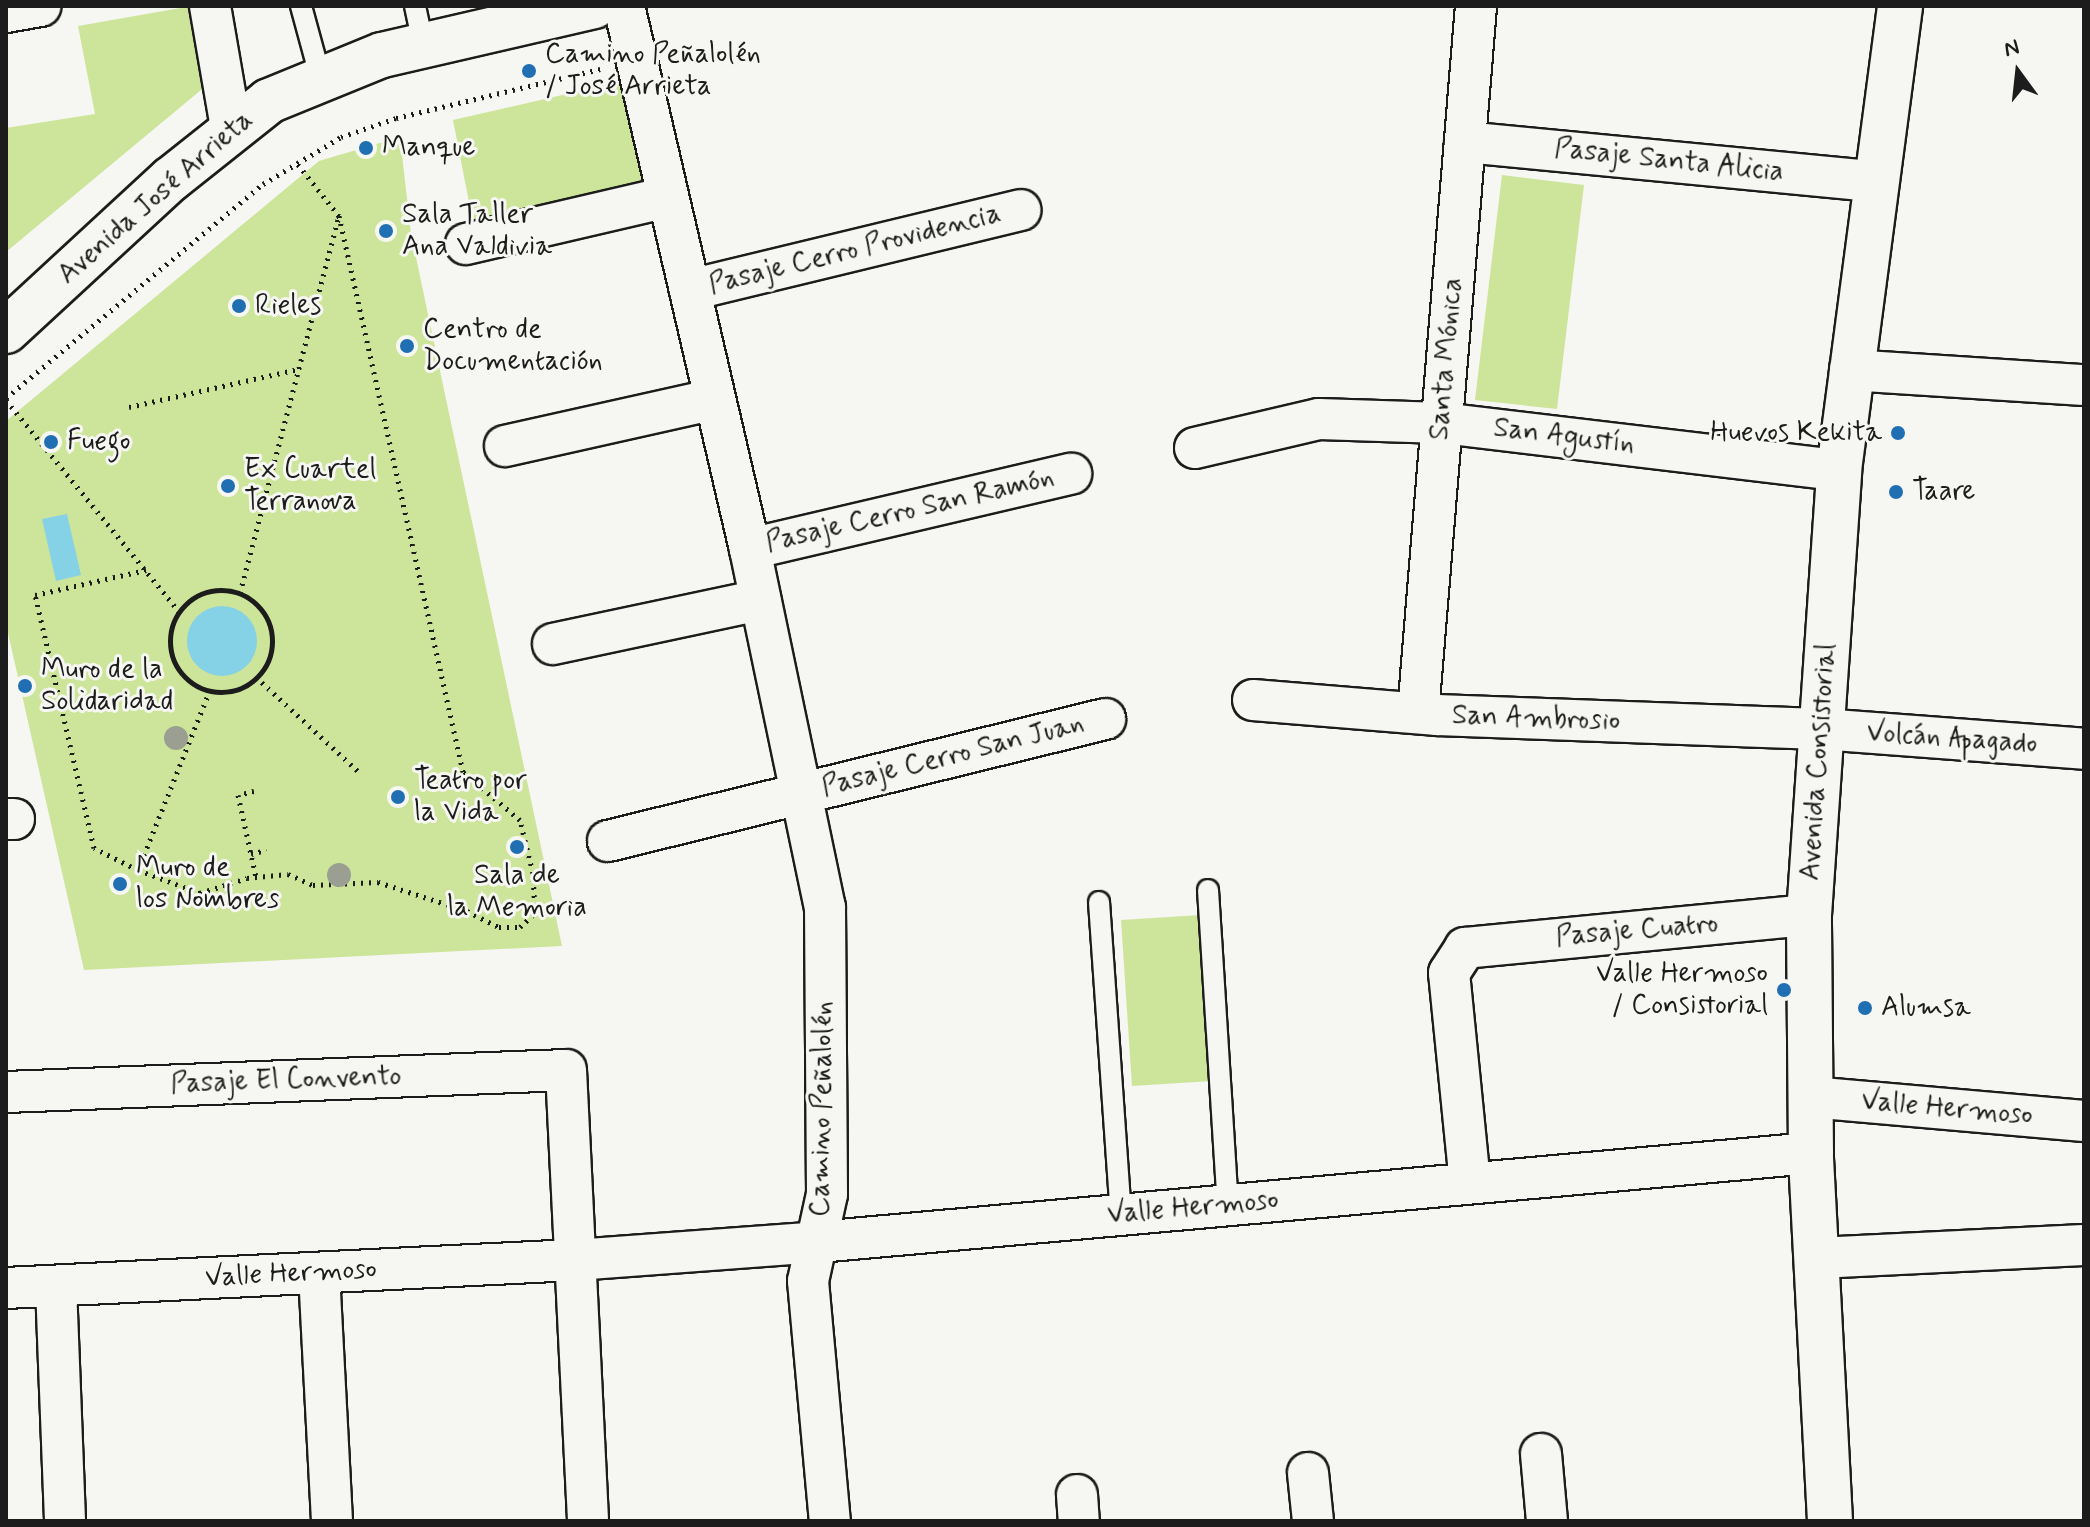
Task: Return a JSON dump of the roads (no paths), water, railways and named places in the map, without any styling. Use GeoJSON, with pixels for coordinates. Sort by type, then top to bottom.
{"type":"FeatureCollection","features":[{"type":"Feature","properties":{"kind":"street"},"geometry":{"type":"LineString","coordinates":[[6,12],[40,6]]}},
{"type":"Feature","properties":{"kind":"street"},"geometry":{"type":"LineString","coordinates":[[210,6],[231,127]]}},
{"type":"Feature","properties":{"kind":"street","name":"Avenida José Arrieta"},"geometry":{"type":"LineString","coordinates":[[6,331],[231,127],[320,76],[419,25],[594,6]]}},
{"type":"Feature","properties":{"kind":"street","name":"Camino Peñalolén"},"geometry":{"type":"LineString","coordinates":[[624,6],[750,549],[801,794],[826,937],[827,1194],[808,1281],[830,1521]]}},
{"type":"Feature","properties":{"kind":"street","name":"Santa Mónica"},"geometry":{"type":"LineString","coordinates":[[1418,713],[1476,6]]}},
{"type":"Feature","properties":{"kind":"street","name":"Avenida Consistorial"},"geometry":{"type":"LineString","coordinates":[[1830,1521],[1811,1153],[1809,915],[1839,470],[1873,181],[1900,6]]}},
{"type":"Feature","properties":{"kind":"street","name":"Pasaje Santa Alicia"},"geometry":{"type":"LineString","coordinates":[[1465,142],[1873,181]]}},
{"type":"Feature","properties":{"kind":"street"},"geometry":{"type":"LineString","coordinates":[[466,244],[668,197]]}},
{"type":"Feature","properties":{"kind":"street","name":"Pasaje Cerro Providencia"},"geometry":{"type":"LineString","coordinates":[[690,290],[1020,210]]}},
{"type":"Feature","properties":{"kind":"street"},"geometry":{"type":"LineString","coordinates":[[1850,370],[2084,385]]}},
{"type":"Feature","properties":{"kind":"street"},"geometry":{"type":"LineString","coordinates":[[505,446],[715,399]]}},
{"type":"Feature","properties":{"kind":"street","name":"San Agustín"},"geometry":{"type":"LineString","coordinates":[[1195,448],[1319,419],[1442,423],[1839,470]]}},
{"type":"Feature","properties":{"kind":"street","name":"Pasaje Cerro San Ramón"},"geometry":{"type":"LineString","coordinates":[[750,549],[1071,474]]}},
{"type":"Feature","properties":{"kind":"street"},"geometry":{"type":"LineString","coordinates":[[553,644],[760,600]]}},
{"type":"Feature","properties":{"kind":"street","name":"San Ambrosio"},"geometry":{"type":"LineString","coordinates":[[1253,700],[1418,713],[1821,729]]}},
{"type":"Feature","properties":{"kind":"street","name":"Pasaje Cerro San Juan"},"geometry":{"type":"LineString","coordinates":[[801,794],[1105,719]]}},
{"type":"Feature","properties":{"kind":"street","name":"Volcán Apagado"},"geometry":{"type":"LineString","coordinates":[[1821,729],[2084,749]]}},
{"type":"Feature","properties":{"kind":"street"},"geometry":{"type":"LineString","coordinates":[[608,841],[801,794]]}},
{"type":"Feature","properties":{"kind":"street","name":"Pasaje Cuatro"},"geometry":{"type":"LineString","coordinates":[[1470,1183],[1449,973],[1465,948],[1809,915]]}},
{"type":"Feature","properties":{"kind":"street","name":"Pasaje El Convento"},"geometry":{"type":"LineString","coordinates":[[6,1092],[566,1070],[575,1260]]}},
{"type":"Feature","properties":{"kind":"street","name":"Valle Hermoso"},"geometry":{"type":"LineString","coordinates":[[1810,1097],[2084,1121]]}},
{"type":"Feature","properties":{"kind":"street","name":"Valle Hermoso"},"geometry":{"type":"LineString","coordinates":[[6,1288],[575,1260],[818,1242],[1811,1153]]}},
{"type":"Feature","properties":{"kind":"street"},"geometry":{"type":"LineString","coordinates":[[1817,1258],[2084,1245]]}},
{"type":"Feature","properties":{"kind":"street"},"geometry":{"type":"LineString","coordinates":[[575,1260],[588,1521]]}},
{"type":"Feature","properties":{"kind":"street"},"geometry":{"type":"LineString","coordinates":[[319,1273],[332,1521]]}},
{"type":"Feature","properties":{"kind":"street"},"geometry":{"type":"LineString","coordinates":[[56,1286],[65,1521]]}},
{"type":"Feature","properties":{"kind":"street"},"geometry":{"type":"LineString","coordinates":[[1541,1454],[1547,1521]]}},
{"type":"Feature","properties":{"kind":"street"},"geometry":{"type":"LineString","coordinates":[[1308,1473],[1313,1521]]}},
{"type":"Feature","properties":{"kind":"lane"},"geometry":{"type":"LineString","coordinates":[[301,6],[320,76]]}},
{"type":"Feature","properties":{"kind":"lane"},"geometry":{"type":"LineString","coordinates":[[1208,890],[1228,1205]]}},
{"type":"Feature","properties":{"kind":"lane"},"geometry":{"type":"LineString","coordinates":[[1099,902],[1121,1215]]}},
{"type":"Feature","properties":{"kind":"water"},"geometry":{"type":"Polygon","coordinates":[[[67,514],[81,575],[56,581],[42,519],[67,514]]]}},
{"type":"Feature","properties":{"kind":"water"},"geometry":{"type":"Polygon","coordinates":[[[222,606],[241,612],[251,622],[257,641],[251,660],[241,670],[222,676],[203,670],[193,660],[187,641],[193,622],[203,612],[222,606]]]}},
{"type":"Feature","properties":{"kind":"place","name":"Camino Peñalolén / José Arrieta"},"geometry":{"type":"Point","coordinates":[529,71]}},
{"type":"Feature","properties":{"kind":"place","name":"Manque"},"geometry":{"type":"Point","coordinates":[366,148]}},
{"type":"Feature","properties":{"kind":"place","name":"Sala Taller Ana Valdivia"},"geometry":{"type":"Point","coordinates":[386,231]}},
{"type":"Feature","properties":{"kind":"place","name":"Rieles"},"geometry":{"type":"Point","coordinates":[239,306]}},
{"type":"Feature","properties":{"kind":"place","name":"Centro de Documentación"},"geometry":{"type":"Point","coordinates":[407,346]}},
{"type":"Feature","properties":{"kind":"place","name":"Huevos Kekita"},"geometry":{"type":"Point","coordinates":[1898,433]}},
{"type":"Feature","properties":{"kind":"place","name":"Fuego"},"geometry":{"type":"Point","coordinates":[51,442]}},
{"type":"Feature","properties":{"kind":"place","name":"Ex Cuartel Terranova"},"geometry":{"type":"Point","coordinates":[228,486]}},
{"type":"Feature","properties":{"kind":"place","name":"Taare"},"geometry":{"type":"Point","coordinates":[1896,492]}},
{"type":"Feature","properties":{"kind":"place","name":"Muro de la Solidaridad"},"geometry":{"type":"Point","coordinates":[25,686]}},
{"type":"Feature","properties":{"kind":"place","name":"Teatro por la Vida"},"geometry":{"type":"Point","coordinates":[398,797]}},
{"type":"Feature","properties":{"kind":"place","name":"Sala de la Memoria"},"geometry":{"type":"Point","coordinates":[517,847]}},
{"type":"Feature","properties":{"kind":"place","name":"Muro de los Nombres"},"geometry":{"type":"Point","coordinates":[120,884]}},
{"type":"Feature","properties":{"kind":"place","name":"Valle Hermoso / Consistorial"},"geometry":{"type":"Point","coordinates":[1784,990]}},
{"type":"Feature","properties":{"kind":"place","name":"Alumsa"},"geometry":{"type":"Point","coordinates":[1865,1008]}}]}
